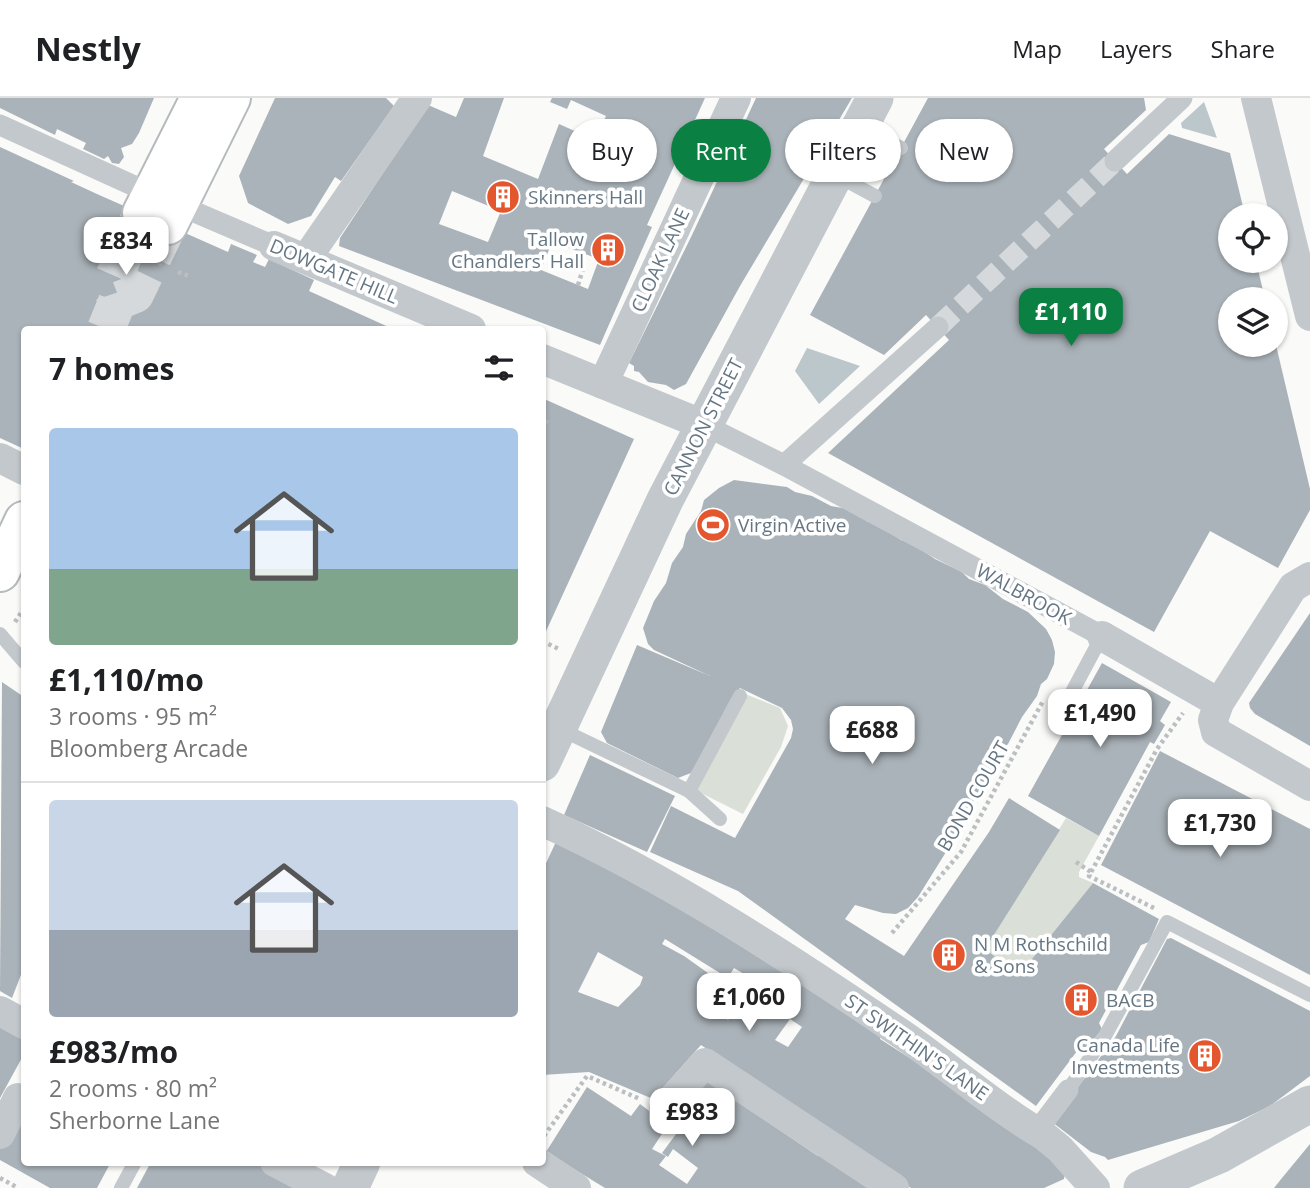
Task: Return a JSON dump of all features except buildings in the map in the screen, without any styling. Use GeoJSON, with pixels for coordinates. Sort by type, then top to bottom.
{"type":"FeatureCollection","features":[{"type":"Feature","properties":{"kind":"main road"},"geometry":{"type":"LineString","coordinates":[[162,210],[200,98]]}},
{"type":"Feature","properties":{"kind":"main road"},"geometry":{"type":"LineString","coordinates":[[162,210],[231,98]]}},
{"type":"Feature","properties":{"kind":"main road"},"geometry":{"type":"LineString","coordinates":[[0,572],[21,527]]}},
{"type":"Feature","properties":{"kind":"street","name":"CLOAK LANE"},"geometry":{"type":"LineString","coordinates":[[603,384],[736,98]]}},
{"type":"Feature","properties":{"kind":"street"},"geometry":{"type":"LineString","coordinates":[[1115,162],[1182,98]]}},
{"type":"Feature","properties":{"kind":"street"},"geometry":{"type":"LineString","coordinates":[[1256,98],[1309,310]]}},
{"type":"Feature","properties":{"kind":"street"},"geometry":{"type":"LineString","coordinates":[[306,259],[412,100]]}},
{"type":"Feature","properties":{"kind":"street","name":"DOWGATE HILL"},"geometry":{"type":"LineString","coordinates":[[0,125],[162,210],[306,259],[464,326]]}},
{"type":"Feature","properties":{"kind":"street","name":"CANNON STREET"},"geometry":{"type":"LineString","coordinates":[[546,754],[665,500],[831,182]]}},
{"type":"Feature","properties":{"kind":"street"},"geometry":{"type":"LineString","coordinates":[[784,466],[938,327]]}},
{"type":"Feature","properties":{"kind":"street"},"geometry":{"type":"LineString","coordinates":[[546,361],[704,425]]}},
{"type":"Feature","properties":{"kind":"street","name":"WALBROOK"},"geometry":{"type":"LineString","coordinates":[[704,425],[1102,636],[1219,703]]}},
{"type":"Feature","properties":{"kind":"street"},"geometry":{"type":"LineString","coordinates":[[0,458],[21,468]]}},
{"type":"Feature","properties":{"kind":"street"},"geometry":{"type":"LineString","coordinates":[[1310,577],[1293,587],[1219,703],[1213,720],[1216,732],[1310,786]]}},
{"type":"Feature","properties":{"kind":"street","name":"ST SWITHIN'S LANE"},"geometry":{"type":"LineString","coordinates":[[546,823],[615,855],[684,892],[901,1033],[1060,1149],[1095,1188]]}},
{"type":"Feature","properties":{"kind":"street"},"geometry":{"type":"LineString","coordinates":[[0,1011],[21,1022]]}},
{"type":"Feature","properties":{"kind":"street"},"geometry":{"type":"LineString","coordinates":[[664,1109],[705,1063],[894,1188]]}},
{"type":"Feature","properties":{"kind":"street"},"geometry":{"type":"LineString","coordinates":[[1037,1131],[1068,1090]]}},
{"type":"Feature","properties":{"kind":"street"},"geometry":{"type":"LineString","coordinates":[[0,1134],[18,1098]]}},
{"type":"Feature","properties":{"kind":"street"},"geometry":{"type":"LineString","coordinates":[[1152,1187],[1249,1139],[1310,1104]]}},
{"type":"Feature","properties":{"kind":"street"},"geometry":{"type":"LineString","coordinates":[[283,1166],[325,1188]]}},
{"type":"Feature","properties":{"kind":"street"},"geometry":{"type":"LineString","coordinates":[[350,1188],[360,1166]]}},
{"type":"Feature","properties":{"kind":"street"},"geometry":{"type":"LineString","coordinates":[[543,1166],[576,1188]]}},
{"type":"Feature","properties":{"kind":"lane"},"geometry":{"type":"LineString","coordinates":[[849,182],[875,195]]}},
{"type":"Feature","properties":{"kind":"lane"},"geometry":{"type":"LineString","coordinates":[[2,636],[21,658]]}},
{"type":"Feature","properties":{"kind":"lane"},"geometry":{"type":"LineString","coordinates":[[1064,707],[1102,636]]}},
{"type":"Feature","properties":{"kind":"lane"},"geometry":{"type":"LineString","coordinates":[[689,791],[740,696]]}},
{"type":"Feature","properties":{"kind":"lane"},"geometry":{"type":"LineString","coordinates":[[558,729],[689,791],[720,819]]}},
{"type":"Feature","properties":{"kind":"lane"},"geometry":{"type":"LineString","coordinates":[[1068,1090],[1105,1036],[1167,922],[1310,995]]}},
{"type":"Feature","properties":{"kind":"lane"},"geometry":{"type":"LineString","coordinates":[[121,1188],[133,1166]]}},
{"type":"Feature","properties":{"kind":"path"},"geometry":{"type":"LineString","coordinates":[[111,242],[117,244]]}},
{"type":"Feature","properties":{"kind":"path"},"geometry":{"type":"LineString","coordinates":[[135,252],[141,255]]}},
{"type":"Feature","properties":{"kind":"path"},"geometry":{"type":"LineString","coordinates":[[159,263],[166,266]]}},
{"type":"Feature","properties":{"kind":"path"},"geometry":{"type":"LineString","coordinates":[[578,285],[583,269]]}},
{"type":"Feature","properties":{"kind":"path"},"geometry":{"type":"LineString","coordinates":[[178,272],[189,276]]}},
{"type":"Feature","properties":{"kind":"path"},"geometry":{"type":"LineString","coordinates":[[546,643],[565,652]]}},
{"type":"Feature","properties":{"kind":"path","name":"BOND COURT"},"geometry":{"type":"LineString","coordinates":[[892,933],[961,852],[1045,698]]}},
{"type":"Feature","properties":{"kind":"path"},"geometry":{"type":"LineString","coordinates":[[1163,912],[1089,876],[1156,750],[1189,705]]}},
{"type":"Feature","properties":{"kind":"path"},"geometry":{"type":"LineString","coordinates":[[1076,862],[1091,872]]}},
{"type":"Feature","properties":{"kind":"path"},"geometry":{"type":"LineString","coordinates":[[546,1132],[587,1076],[664,1109]]}},
{"type":"Feature","properties":{"kind":"path"},"geometry":{"type":"LineString","coordinates":[[0,1178],[18,1188]]}},
{"type":"Feature","properties":{"kind":"shaded area"},"geometry":{"type":"Polygon","coordinates":[[[1204,102],[1217,138],[1182,128],[1181,123],[1204,102]]]}},
{"type":"Feature","properties":{"kind":"shaded area"},"geometry":{"type":"Polygon","coordinates":[[[807,348],[860,366],[819,404],[795,371],[807,348]]]}},
{"type":"Feature","properties":{"kind":"shaded area"},"geometry":{"type":"Polygon","coordinates":[[[745,694],[780,708],[788,726],[781,747],[743,814],[695,790],[745,694]]]}},
{"type":"Feature","properties":{"kind":"shaded area"},"geometry":{"type":"Polygon","coordinates":[[[1066,818],[1099,836],[1079,872],[1079,877],[1093,883],[1019,975],[985,949],[1066,818]]]}},
{"type":"Feature","properties":{"kind":"tunnel"},"geometry":{"type":"LineString","coordinates":[[938,327],[1115,161]]}},
{"type":"Feature","properties":{"kind":"tunnel"},"geometry":{"type":"LineString","coordinates":[[107,326],[117,302],[111,284],[142,213]]}},
{"type":"Feature","properties":{"kind":"tunnel"},"geometry":{"type":"LineString","coordinates":[[120,300],[135,294],[168,225]]}},
{"type":"Feature","properties":{"kind":"place","name":"Skinners Hall"},"geometry":{"type":"Point","coordinates":[503,197]}},
{"type":"Feature","properties":{"kind":"place","name":"Tallow Chandlers' Hall"},"geometry":{"type":"Point","coordinates":[608,250]}},
{"type":"Feature","properties":{"kind":"place","name":"Virgin Active"},"geometry":{"type":"Point","coordinates":[713,525]}},
{"type":"Feature","properties":{"kind":"place","name":"N M Rothschild & Sons"},"geometry":{"type":"Point","coordinates":[949,955]}},
{"type":"Feature","properties":{"kind":"place","name":"BACB"},"geometry":{"type":"Point","coordinates":[1081,1000]}},
{"type":"Feature","properties":{"kind":"place","name":"Canada Life Investments"},"geometry":{"type":"Point","coordinates":[1205,1056]}}]}
